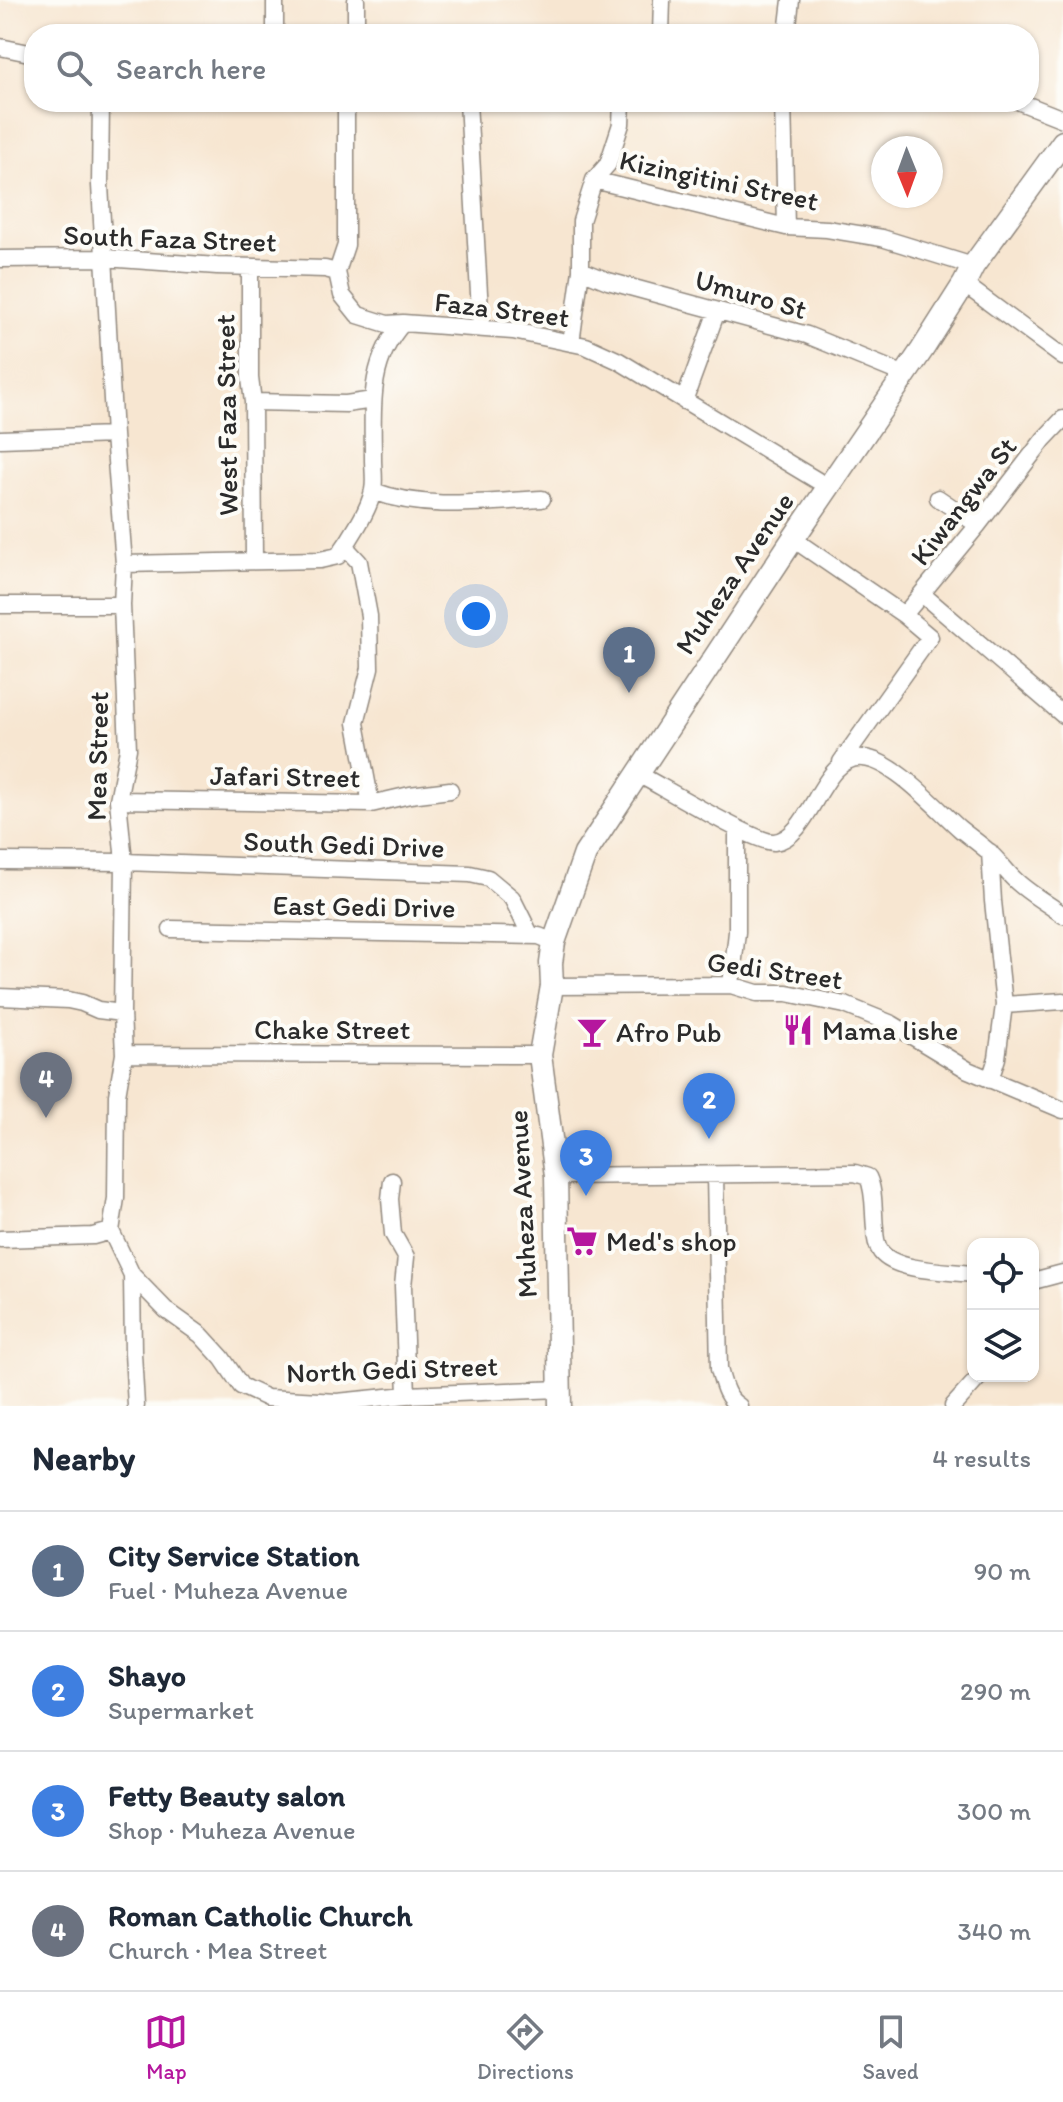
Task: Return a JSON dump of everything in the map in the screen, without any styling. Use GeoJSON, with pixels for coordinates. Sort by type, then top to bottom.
{"type":"FeatureCollection","features":[{"type":"Feature","properties":{"kind":"street"},"geometry":{"type":"LineString","coordinates":[[275,0],[275,24]]}},
{"type":"Feature","properties":{"kind":"street"},"geometry":{"type":"LineString","coordinates":[[356,0],[356,24]]}},
{"type":"Feature","properties":{"kind":"street"},"geometry":{"type":"LineString","coordinates":[[661,24],[662,0]]}},
{"type":"Feature","properties":{"kind":"street"},"geometry":{"type":"LineString","coordinates":[[788,24],[791,0]]}},
{"type":"Feature","properties":{"kind":"street"},"geometry":{"type":"LineString","coordinates":[[0,47],[24,52]]}},
{"type":"Feature","properties":{"kind":"street"},"geometry":{"type":"LineString","coordinates":[[1039,110],[1063,119]]}},
{"type":"Feature","properties":{"kind":"street","name":"Mea Street"},"geometry":{"type":"LineString","coordinates":[[101,112],[100,185],[124,564],[122,605],[128,749],[118,800],[124,862],[124,1054],[117,1095],[116,1198],[111,1231]]}},
{"type":"Feature","properties":{"kind":"street"},"geometry":{"type":"LineString","coordinates":[[346,112],[346,245],[337,272],[342,295],[358,315],[387,324],[403,323]]}},
{"type":"Feature","properties":{"kind":"street"},"geometry":{"type":"LineString","coordinates":[[469,112],[481,328]]}},
{"type":"Feature","properties":{"kind":"street"},"geometry":{"type":"LineString","coordinates":[[571,343],[581,270],[581,221],[594,180],[608,164],[621,124],[622,112]]}},
{"type":"Feature","properties":{"kind":"street"},"geometry":{"type":"LineString","coordinates":[[783,112],[786,227]]}},
{"type":"Feature","properties":{"kind":"street","name":"Muheza Avenue"},"geometry":{"type":"LineString","coordinates":[[560,1397],[556,1176],[540,1055],[552,986],[554,942],[585,854],[905,375],[968,275],[1063,142]]}},
{"type":"Feature","properties":{"kind":"street","name":"Kizingitini Street"},"geometry":{"type":"LineString","coordinates":[[594,180],[786,227],[827,229],[882,238],[968,275],[1063,357]]}},
{"type":"Feature","properties":{"kind":"street","name":"South Faza Street"},"geometry":{"type":"LineString","coordinates":[[0,259],[105,258],[337,272]]}},
{"type":"Feature","properties":{"kind":"street","name":"West Faza Street"},"geometry":{"type":"LineString","coordinates":[[250,268],[254,561]]}},
{"type":"Feature","properties":{"kind":"street","name":"Umuro St"},"geometry":{"type":"LineString","coordinates":[[581,270],[608,281],[807,335],[905,375]]}},
{"type":"Feature","properties":{"kind":"street"},"geometry":{"type":"LineString","coordinates":[[684,401],[717,311]]}},
{"type":"Feature","properties":{"kind":"street","name":"Faza Street"},"geometry":{"type":"LineString","coordinates":[[345,547],[373,491],[374,379],[383,352],[403,323],[513,331],[586,346],[619,361],[828,487]]}},
{"type":"Feature","properties":{"kind":"street"},"geometry":{"type":"LineString","coordinates":[[253,402],[346,404],[373,400]]}},
{"type":"Feature","properties":{"kind":"street","name":"Kiwangwa St"},"geometry":{"type":"LineString","coordinates":[[904,615],[1063,419]]}},
{"type":"Feature","properties":{"kind":"street"},"geometry":{"type":"LineString","coordinates":[[0,439],[114,435]]}},
{"type":"Feature","properties":{"kind":"street"},"geometry":{"type":"LineString","coordinates":[[373,491],[398,500],[448,504],[542,499]]}},
{"type":"Feature","properties":{"kind":"street"},"geometry":{"type":"LineString","coordinates":[[938,498],[978,525]]}},
{"type":"Feature","properties":{"kind":"street"},"geometry":{"type":"LineString","coordinates":[[638,774],[757,838],[772,842],[784,839],[796,828],[930,637],[904,615],[793,539]]}},
{"type":"Feature","properties":{"kind":"street"},"geometry":{"type":"LineString","coordinates":[[124,564],[320,560],[338,556],[345,547],[359,562],[369,616],[370,668],[356,723],[371,804]]}},
{"type":"Feature","properties":{"kind":"street"},"geometry":{"type":"LineString","coordinates":[[922,594],[1063,715]]}},
{"type":"Feature","properties":{"kind":"street"},"geometry":{"type":"LineString","coordinates":[[0,605],[122,605]]}},
{"type":"Feature","properties":{"kind":"street"},"geometry":{"type":"LineString","coordinates":[[836,770],[855,758],[880,762],[990,852],[1015,880],[1063,915]]}},
{"type":"Feature","properties":{"kind":"street","name":"Jafari Street"},"geometry":{"type":"LineString","coordinates":[[118,800],[371,804],[450,790]]}},
{"type":"Feature","properties":{"kind":"street"},"geometry":{"type":"LineString","coordinates":[[731,985],[737,932],[737,828]]}},
{"type":"Feature","properties":{"kind":"street"},"geometry":{"type":"LineString","coordinates":[[990,852],[1004,1005],[997,1058],[990,1080]]}},
{"type":"Feature","properties":{"kind":"street","name":"South Gedi Drive"},"geometry":{"type":"LineString","coordinates":[[0,861],[124,862],[470,874],[488,878],[512,898],[531,936]]}},
{"type":"Feature","properties":{"kind":"street","name":"East Gedi Drive"},"geometry":{"type":"LineString","coordinates":[[171,929],[539,936],[554,942]]}},
{"type":"Feature","properties":{"kind":"street","name":"Gedi Street"},"geometry":{"type":"LineString","coordinates":[[552,986],[731,985],[757,993],[787,993],[845,1005],[892,1024],[968,1070],[1063,1110]]}},
{"type":"Feature","properties":{"kind":"street"},"geometry":{"type":"LineString","coordinates":[[0,997],[54,998],[122,1013]]}},
{"type":"Feature","properties":{"kind":"street"},"geometry":{"type":"LineString","coordinates":[[1004,1005],[1063,1001]]}},
{"type":"Feature","properties":{"kind":"street","name":"Chake Street"},"geometry":{"type":"LineString","coordinates":[[124,1054],[540,1055]]}},
{"type":"Feature","properties":{"kind":"street"},"geometry":{"type":"LineString","coordinates":[[556,1176],[855,1173],[868,1177],[872,1185],[877,1245],[883,1255],[899,1265],[967,1273]]}},
{"type":"Feature","properties":{"kind":"street"},"geometry":{"type":"LineString","coordinates":[[715,1175],[719,1369],[724,1387],[739,1406]]}},
{"type":"Feature","properties":{"kind":"street"},"geometry":{"type":"LineString","coordinates":[[392,1181],[393,1234],[406,1257],[403,1286],[407,1395]]}},
{"type":"Feature","properties":{"kind":"street"},"geometry":{"type":"LineString","coordinates":[[0,1239],[93,1236],[111,1231],[132,1275],[136,1406]]}},
{"type":"Feature","properties":{"kind":"street"},"geometry":{"type":"LineString","coordinates":[[1039,1279],[1063,1273]]}},
{"type":"Feature","properties":{"kind":"street","name":"North Gedi Street"},"geometry":{"type":"LineString","coordinates":[[132,1275],[166,1310],[201,1335],[241,1386],[267,1398],[337,1402],[407,1395],[560,1397]]}},
{"type":"Feature","properties":{"kind":"street"},"geometry":{"type":"LineString","coordinates":[[953,1406],[975,1382]]}},
{"type":"Feature","properties":{"kind":"place","name":"City Service Station"},"geometry":{"type":"Point","coordinates":[629,693]}},
{"type":"Feature","properties":{"kind":"place","name":"Mama lishe"},"geometry":{"type":"Point","coordinates":[798,1030]}},
{"type":"Feature","properties":{"kind":"place","name":"Afro Pub"},"geometry":{"type":"Point","coordinates":[592,1032]}},
{"type":"Feature","properties":{"kind":"place","name":"Roman Catholic Church"},"geometry":{"type":"Point","coordinates":[46,1118]}},
{"type":"Feature","properties":{"kind":"place","name":"Shayo"},"geometry":{"type":"Point","coordinates":[709,1139]}},
{"type":"Feature","properties":{"kind":"place","name":"Fetty Beauty salon"},"geometry":{"type":"Point","coordinates":[586,1196]}},
{"type":"Feature","properties":{"kind":"place","name":"Med's shop"},"geometry":{"type":"Point","coordinates":[582,1241]}}]}
